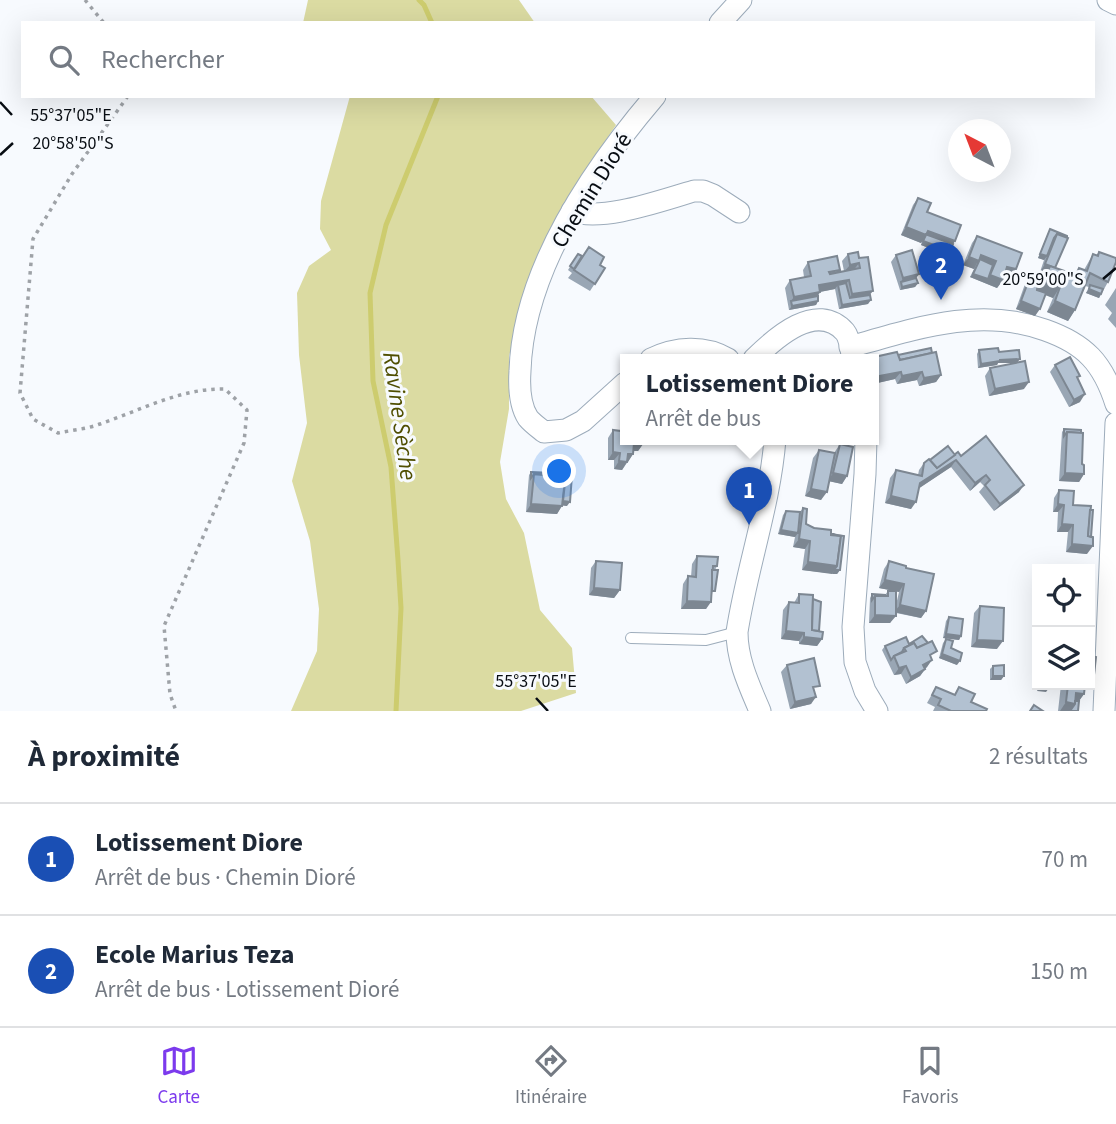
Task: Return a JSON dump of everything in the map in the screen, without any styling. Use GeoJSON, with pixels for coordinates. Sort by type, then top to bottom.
{"type":"FeatureCollection","features":[{"type":"Feature","properties":{"kind":"street"},"geometry":{"type":"LineString","coordinates":[[722,21],[741,0]]}},
{"type":"Feature","properties":{"kind":"street"},"geometry":{"type":"LineString","coordinates":[[1108,0],[1116,4]]}},
{"type":"Feature","properties":{"kind":"street","name":"Chemin Dioré"},"geometry":{"type":"LineString","coordinates":[[620,388],[599,409],[566,430],[544,432],[528,418],[519,392],[521,350],[533,300],[572,211],[653,98]]}},
{"type":"Feature","properties":{"kind":"street"},"geometry":{"type":"LineString","coordinates":[[572,211],[590,214],[617,210],[694,191],[704,191],[740,212]]}},
{"type":"Feature","properties":{"kind":"street"},"geometry":{"type":"LineString","coordinates":[[759,354],[778,335],[805,321],[831,321],[847,334],[851,353],[947,322],[992,318],[1028,324],[1059,335],[1081,347],[1098,363],[1110,383],[1116,404]]}},
{"type":"Feature","properties":{"kind":"street"},"geometry":{"type":"LineString","coordinates":[[662,354],[670,350],[695,349],[712,354]]}},
{"type":"Feature","properties":{"kind":"street"},"geometry":{"type":"LineString","coordinates":[[1104,711],[1103,652],[1116,423]]}},
{"type":"Feature","properties":{"kind":"street"},"geometry":{"type":"LineString","coordinates":[[760,711],[741,663],[737,632],[760,516],[772,474],[774,445]]}},
{"type":"Feature","properties":{"kind":"street"},"geometry":{"type":"LineString","coordinates":[[866,445],[853,627],[855,662],[865,691],[877,711]]}},
{"type":"Feature","properties":{"kind":"lane"},"geometry":{"type":"LineString","coordinates":[[631,638],[706,640],[737,632]]}},
{"type":"Feature","properties":{"kind":"path"},"geometry":{"type":"LineString","coordinates":[[85,0],[102,21]]}},
{"type":"Feature","properties":{"kind":"path"},"geometry":{"type":"LineString","coordinates":[[127,98],[72,174],[33,239],[20,393],[33,419],[58,433],[98,425],[145,406],[204,389],[225,389],[247,410],[244,443],[164,626],[170,694],[176,711]]}},
{"type":"Feature","properties":{"kind":"green space"},"geometry":{"type":"Polygon","coordinates":[[[308,0],[519,0],[534,21],[303,21],[308,0]]]}},
{"type":"Feature","properties":{"kind":"green space"},"geometry":{"type":"Polygon","coordinates":[[[349,98],[593,98],[616,125],[571,192],[537,256],[509,356],[509,409],[500,462],[506,499],[524,533],[540,610],[572,648],[576,693],[521,711],[291,711],[317,651],[319,609],[310,541],[292,481],[307,423],[299,355],[297,293],[309,266],[331,250],[320,229],[321,201],[349,98]]]}},
{"type":"Feature","properties":{"kind":"building"},"geometry":{"type":"Polygon","coordinates":[[[918,198],[931,203],[927,212],[961,225],[955,241],[928,231],[926,235],[906,227],[918,198]]]}},
{"type":"Feature","properties":{"kind":"building"},"geometry":{"type":"Polygon","coordinates":[[[1050,229],[1067,238],[1057,234],[1047,256],[1040,254],[1050,229]]]}},
{"type":"Feature","properties":{"kind":"building"},"geometry":{"type":"Polygon","coordinates":[[[925,234],[953,244],[950,251],[923,241],[925,234]]]}},
{"type":"Feature","properties":{"kind":"building"},"geometry":{"type":"Polygon","coordinates":[[[1057,234],[1068,238],[1055,268],[1045,264],[1057,234]]]}},
{"type":"Feature","properties":{"kind":"building"},"geometry":{"type":"Polygon","coordinates":[[[977,236],[1022,253],[1016,269],[1007,267],[1003,280],[990,275],[996,261],[981,255],[979,261],[969,257],[977,236]]]}},
{"type":"Feature","properties":{"kind":"building"},"geometry":{"type":"Polygon","coordinates":[[[589,247],[604,257],[600,265],[605,268],[595,284],[574,270],[589,247]]]}},
{"type":"Feature","properties":{"kind":"building"},"geometry":{"type":"Polygon","coordinates":[[[912,250],[919,274],[903,278],[896,255],[912,250]]]}},
{"type":"Feature","properties":{"kind":"building"},"geometry":{"type":"Polygon","coordinates":[[[858,252],[859,258],[868,257],[873,291],[852,294],[849,280],[819,285],[820,292],[794,297],[790,280],[811,276],[808,262],[837,256],[840,270],[829,272],[830,274],[860,268],[859,263],[850,265],[848,254],[858,252]]]}},
{"type":"Feature","properties":{"kind":"building"},"geometry":{"type":"Polygon","coordinates":[[[1099,252],[1116,258],[1108,282],[1090,273],[1075,310],[1055,301],[1060,287],[1044,280],[1050,266],[1076,275],[1079,268],[1087,271],[1093,254],[1098,256],[1099,252]]]}},
{"type":"Feature","properties":{"kind":"building"},"geometry":{"type":"Polygon","coordinates":[[[578,254],[582,256],[574,269],[570,266],[578,254]]]}},
{"type":"Feature","properties":{"kind":"building"},"geometry":{"type":"Polygon","coordinates":[[[980,259],[993,265],[988,279],[973,274],[980,259]]]}},
{"type":"Feature","properties":{"kind":"building"},"geometry":{"type":"Polygon","coordinates":[[[1030,277],[1038,280],[1037,290],[1046,293],[1040,309],[1021,301],[1030,277]]]}},
{"type":"Feature","properties":{"kind":"building"},"geometry":{"type":"Polygon","coordinates":[[[916,278],[918,283],[902,287],[901,282],[916,278]]]}},
{"type":"Feature","properties":{"kind":"building"},"geometry":{"type":"Polygon","coordinates":[[[846,283],[850,298],[870,295],[871,300],[842,305],[838,285],[846,283]]]}},
{"type":"Feature","properties":{"kind":"building"},"geometry":{"type":"Polygon","coordinates":[[[1090,285],[1103,289],[1101,294],[1089,289],[1090,285]]]}},
{"type":"Feature","properties":{"kind":"building"},"geometry":{"type":"Polygon","coordinates":[[[818,296],[818,301],[792,306],[791,301],[818,296]]]}},
{"type":"Feature","properties":{"kind":"building"},"geometry":{"type":"Polygon","coordinates":[[[931,348],[932,353],[900,360],[898,355],[931,348]]]}},
{"type":"Feature","properties":{"kind":"building"},"geometry":{"type":"Polygon","coordinates":[[[998,348],[999,352],[1019,350],[1020,359],[981,364],[979,350],[998,348]]]}},
{"type":"Feature","properties":{"kind":"building"},"geometry":{"type":"Polygon","coordinates":[[[897,352],[900,360],[936,352],[941,375],[924,378],[922,372],[902,376],[901,372],[879,376],[879,356],[897,352]]]}},
{"type":"Feature","properties":{"kind":"building"},"geometry":{"type":"Polygon","coordinates":[[[1070,357],[1080,376],[1077,377],[1085,394],[1074,400],[1055,365],[1070,357]]]}},
{"type":"Feature","properties":{"kind":"building"},"geometry":{"type":"Polygon","coordinates":[[[1025,361],[1029,382],[995,389],[990,368],[1025,361]]]}},
{"type":"Feature","properties":{"kind":"building"},"geometry":{"type":"Polygon","coordinates":[[[1064,429],[1081,430],[1081,433],[1067,432],[1064,436],[1064,429]]]}},
{"type":"Feature","properties":{"kind":"building"},"geometry":{"type":"Polygon","coordinates":[[[613,430],[620,431],[620,445],[634,445],[633,454],[628,454],[627,462],[619,461],[620,453],[613,452],[613,430]]]}},
{"type":"Feature","properties":{"kind":"building"},"geometry":{"type":"Polygon","coordinates":[[[1067,432],[1083,433],[1084,474],[1065,473],[1067,432]]]}},
{"type":"Feature","properties":{"kind":"building"},"geometry":{"type":"Polygon","coordinates":[[[986,436],[1024,485],[1000,504],[985,485],[990,480],[986,475],[975,483],[956,460],[920,483],[916,502],[891,496],[896,470],[922,476],[924,463],[929,459],[937,468],[958,452],[961,456],[986,436]]]}},
{"type":"Feature","properties":{"kind":"building"},"geometry":{"type":"Polygon","coordinates":[[[840,445],[853,447],[847,476],[833,473],[840,445]]]}},
{"type":"Feature","properties":{"kind":"building"},"geometry":{"type":"Polygon","coordinates":[[[948,446],[955,455],[937,468],[930,460],[948,446]]]}},
{"type":"Feature","properties":{"kind":"building"},"geometry":{"type":"Polygon","coordinates":[[[819,450],[835,453],[827,492],[811,489],[819,450]]]}},
{"type":"Feature","properties":{"kind":"building"},"geometry":{"type":"Polygon","coordinates":[[[555,469],[566,471],[562,506],[531,504],[534,474],[554,476],[555,469]]]}},
{"type":"Feature","properties":{"kind":"building"},"geometry":{"type":"Polygon","coordinates":[[[531,472],[552,475],[534,474],[531,478],[531,472]]]}},
{"type":"Feature","properties":{"kind":"building"},"geometry":{"type":"Polygon","coordinates":[[[566,474],[572,475],[570,502],[563,501],[566,474]]]}},
{"type":"Feature","properties":{"kind":"building"},"geometry":{"type":"Polygon","coordinates":[[[1059,490],[1074,491],[1073,505],[1091,506],[1088,536],[1093,537],[1093,546],[1072,544],[1073,525],[1062,524],[1064,505],[1058,504],[1059,490]]]}},
{"type":"Feature","properties":{"kind":"building"},"geometry":{"type":"Polygon","coordinates":[[[803,508],[807,509],[806,524],[831,530],[831,535],[841,536],[837,566],[808,562],[810,541],[799,539],[803,508]]]}},
{"type":"Feature","properties":{"kind":"building"},"geometry":{"type":"Polygon","coordinates":[[[1090,510],[1093,510],[1091,537],[1088,536],[1090,510]]]}},
{"type":"Feature","properties":{"kind":"building"},"geometry":{"type":"Polygon","coordinates":[[[786,511],[800,512],[798,533],[781,530],[786,511]]]}},
{"type":"Feature","properties":{"kind":"building"},"geometry":{"type":"Polygon","coordinates":[[[831,534],[844,536],[840,570],[834,570],[837,566],[841,536],[831,534]]]}},
{"type":"Feature","properties":{"kind":"building"},"geometry":{"type":"Polygon","coordinates":[[[697,556],[718,557],[717,566],[713,566],[711,602],[687,601],[688,576],[696,577],[697,556]]]}},
{"type":"Feature","properties":{"kind":"building"},"geometry":{"type":"Polygon","coordinates":[[[596,561],[622,563],[620,590],[594,588],[596,561]]]}},
{"type":"Feature","properties":{"kind":"building"},"geometry":{"type":"Polygon","coordinates":[[[889,561],[934,574],[926,611],[900,605],[904,584],[885,580],[889,561]]]}},
{"type":"Feature","properties":{"kind":"building"},"geometry":{"type":"Polygon","coordinates":[[[712,570],[718,570],[715,591],[712,591],[712,570]]]}},
{"type":"Feature","properties":{"kind":"building"},"geometry":{"type":"Polygon","coordinates":[[[888,591],[896,591],[896,616],[875,615],[875,596],[888,596],[888,591]]]}},
{"type":"Feature","properties":{"kind":"building"},"geometry":{"type":"Polygon","coordinates":[[[799,594],[813,595],[812,630],[823,632],[822,639],[786,631],[789,602],[799,603],[799,594]]]}},
{"type":"Feature","properties":{"kind":"building"},"geometry":{"type":"Polygon","coordinates":[[[813,599],[821,602],[819,631],[812,630],[813,599]]]}},
{"type":"Feature","properties":{"kind":"building"},"geometry":{"type":"Polygon","coordinates":[[[980,606],[1004,608],[1003,641],[977,640],[980,606]]]}},
{"type":"Feature","properties":{"kind":"building"},"geometry":{"type":"Polygon","coordinates":[[[949,617],[963,619],[961,636],[946,634],[949,617]]]}},
{"type":"Feature","properties":{"kind":"building"},"geometry":{"type":"Polygon","coordinates":[[[922,636],[928,643],[917,648],[914,643],[891,660],[885,646],[906,637],[909,644],[922,636]]]}},
{"type":"Feature","properties":{"kind":"building"},"geometry":{"type":"Polygon","coordinates":[[[946,639],[953,641],[951,648],[962,653],[960,661],[942,654],[946,639]]]}},
{"type":"Feature","properties":{"kind":"building"},"geometry":{"type":"Polygon","coordinates":[[[932,641],[937,651],[930,655],[932,660],[923,665],[925,669],[911,677],[906,666],[899,668],[894,656],[906,651],[904,648],[914,643],[917,648],[932,641]]]}},
{"type":"Feature","properties":{"kind":"building"},"geometry":{"type":"Polygon","coordinates":[[[814,658],[820,686],[813,687],[816,697],[795,702],[787,665],[814,658]]]}},
{"type":"Feature","properties":{"kind":"building"},"geometry":{"type":"Polygon","coordinates":[[[1004,665],[1004,676],[993,676],[993,666],[1004,665]]]}},
{"type":"Feature","properties":{"kind":"building"},"geometry":{"type":"Polygon","coordinates":[[[936,687],[955,695],[959,687],[975,694],[971,702],[987,709],[951,711],[938,705],[941,699],[932,695],[936,687]]]}},
{"type":"Feature","properties":{"kind":"building"},"geometry":{"type":"Polygon","coordinates":[[[1067,690],[1084,690],[1084,694],[1076,693],[1075,704],[1066,702],[1067,690]]]}},
{"type":"Feature","properties":{"kind":"building"},"geometry":{"type":"Polygon","coordinates":[[[1075,701],[1079,701],[1078,711],[1070,711],[1075,704],[1075,701]]]}},
{"type":"Feature","properties":{"kind":"building"},"geometry":{"type":"Polygon","coordinates":[[[1034,705],[1043,711],[1030,711],[1034,705]]]}},
{"type":"Feature","properties":{"kind":"waterway","name":"Ravine Sèche"},"geometry":{"type":"LineString","coordinates":[[419,0],[431,21]]}},
{"type":"Feature","properties":{"kind":"waterway","name":"Ravine Sèche"},"geometry":{"type":"LineString","coordinates":[[396,711],[401,608],[391,467],[373,381],[370,293],[386,225],[437,98]]}},
{"type":"Feature","properties":{"kind":"place","name":"Ecole Marius Teza"},"geometry":{"type":"Point","coordinates":[941,300]}},
{"type":"Feature","properties":{"kind":"place","name":"Lotissement Diore"},"geometry":{"type":"Point","coordinates":[749,525]}}]}
